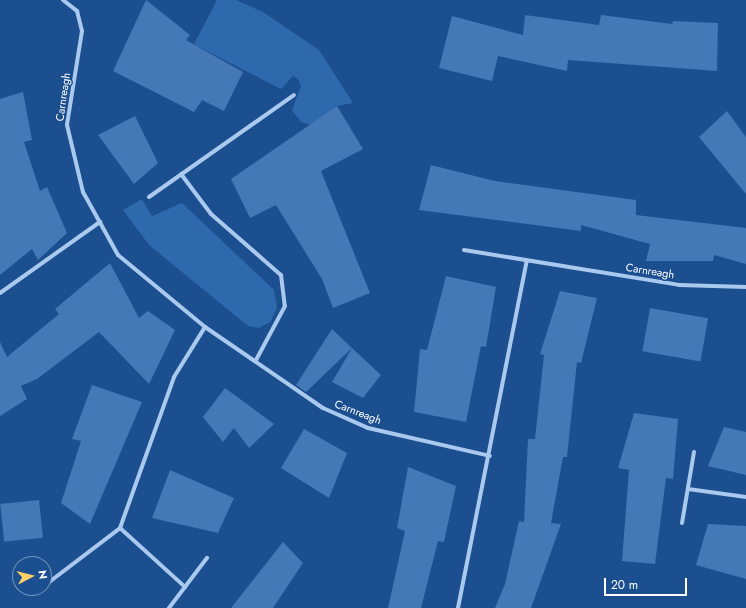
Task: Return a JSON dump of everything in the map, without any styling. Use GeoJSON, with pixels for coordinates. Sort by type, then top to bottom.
{"type":"FeatureCollection","features":[{"type":"Feature","properties":{"kind":"street","name":"Carnreagh"},"geometry":{"type":"LineString","coordinates":[[63,0],[77,11],[82,31],[67,125],[83,192],[118,255],[205,327],[256,360],[323,408],[368,428],[490,456]]}},
{"type":"Feature","properties":{"kind":"street"},"geometry":{"type":"LineString","coordinates":[[149,197],[294,95]]}},
{"type":"Feature","properties":{"kind":"street"},"geometry":{"type":"LineString","coordinates":[[181,174],[211,214],[281,275],[285,306],[256,360]]}},
{"type":"Feature","properties":{"kind":"street"},"geometry":{"type":"LineString","coordinates":[[0,293],[100,222]]}},
{"type":"Feature","properties":{"kind":"street","name":"Carnreagh"},"geometry":{"type":"LineString","coordinates":[[464,250],[679,285],[746,287]]}},
{"type":"Feature","properties":{"kind":"street"},"geometry":{"type":"LineString","coordinates":[[458,608],[490,456],[527,261]]}},
{"type":"Feature","properties":{"kind":"street"},"geometry":{"type":"LineString","coordinates":[[52,580],[120,528],[174,377],[205,327]]}},
{"type":"Feature","properties":{"kind":"street"},"geometry":{"type":"LineString","coordinates":[[682,523],[694,452]]}},
{"type":"Feature","properties":{"kind":"street"},"geometry":{"type":"LineString","coordinates":[[688,489],[746,497]]}},
{"type":"Feature","properties":{"kind":"street"},"geometry":{"type":"LineString","coordinates":[[120,528],[185,587]]}},
{"type":"Feature","properties":{"kind":"street"},"geometry":{"type":"LineString","coordinates":[[169,608],[208,558]]}},
{"type":"Feature","properties":{"kind":"shaded area"},"geometry":{"type":"Polygon","coordinates":[[[217,0],[236,0],[263,12],[319,50],[353,103],[337,106],[311,125],[301,122],[292,110],[301,86],[298,79],[293,76],[281,89],[194,44],[217,0]]]}},
{"type":"Feature","properties":{"kind":"shaded area"},"geometry":{"type":"Polygon","coordinates":[[[142,199],[152,216],[182,203],[274,290],[277,308],[270,322],[259,328],[248,326],[149,245],[123,210],[142,199]]]}},
{"type":"Feature","properties":{"kind":"building"},"geometry":{"type":"Polygon","coordinates":[[[146,0],[190,35],[186,40],[243,72],[224,111],[202,100],[194,112],[113,71],[146,0]]]}},
{"type":"Feature","properties":{"kind":"building"},"geometry":{"type":"Polygon","coordinates":[[[525,15],[599,25],[601,15],[672,24],[673,21],[718,23],[717,71],[568,60],[567,71],[498,56],[492,81],[439,68],[452,16],[523,35],[525,15]]]}},
{"type":"Feature","properties":{"kind":"building"},"geometry":{"type":"Polygon","coordinates":[[[23,92],[32,140],[24,142],[40,191],[47,187],[67,233],[38,260],[32,249],[0,275],[0,99],[23,92]]]}},
{"type":"Feature","properties":{"kind":"building"},"geometry":{"type":"Polygon","coordinates":[[[337,106],[363,149],[321,171],[370,293],[333,308],[322,279],[276,205],[250,218],[231,179],[337,106]]]}},
{"type":"Feature","properties":{"kind":"building"},"geometry":{"type":"Polygon","coordinates":[[[727,111],[746,137],[746,194],[699,137],[727,111]]]}},
{"type":"Feature","properties":{"kind":"building"},"geometry":{"type":"Polygon","coordinates":[[[135,116],[158,163],[134,184],[98,135],[135,116]]]}},
{"type":"Feature","properties":{"kind":"building"},"geometry":{"type":"Polygon","coordinates":[[[431,165],[495,181],[636,200],[636,215],[746,228],[746,264],[714,255],[713,261],[646,261],[650,244],[581,225],[581,231],[419,210],[431,165]]]}},
{"type":"Feature","properties":{"kind":"building"},"geometry":{"type":"Polygon","coordinates":[[[110,263],[139,318],[148,311],[175,330],[149,384],[99,332],[37,379],[21,386],[27,399],[0,416],[0,342],[7,357],[59,314],[55,309],[110,263]]]}},
{"type":"Feature","properties":{"kind":"building"},"geometry":{"type":"Polygon","coordinates":[[[446,276],[496,287],[486,347],[481,346],[466,422],[414,412],[420,349],[427,350],[446,276]]]}},
{"type":"Feature","properties":{"kind":"building"},"geometry":{"type":"Polygon","coordinates":[[[560,291],[597,298],[581,363],[577,362],[567,457],[563,457],[551,523],[561,524],[531,608],[495,608],[505,584],[519,521],[524,522],[528,439],[535,439],[544,355],[540,354],[560,291]]]}},
{"type":"Feature","properties":{"kind":"building"},"geometry":{"type":"Polygon","coordinates":[[[650,308],[708,318],[700,362],[642,351],[650,308]]]}},
{"type":"Feature","properties":{"kind":"building"},"geometry":{"type":"Polygon","coordinates":[[[332,329],[352,348],[306,392],[296,385],[332,329]]]}},
{"type":"Feature","properties":{"kind":"building"},"geometry":{"type":"Polygon","coordinates":[[[352,348],[381,375],[363,398],[332,382],[352,348]]]}},
{"type":"Feature","properties":{"kind":"building"},"geometry":{"type":"Polygon","coordinates":[[[92,385],[142,402],[90,524],[61,503],[81,441],[72,439],[92,385]]]}},
{"type":"Feature","properties":{"kind":"building"},"geometry":{"type":"Polygon","coordinates":[[[225,388],[274,424],[249,448],[234,428],[223,442],[203,417],[225,388]]]}},
{"type":"Feature","properties":{"kind":"building"},"geometry":{"type":"Polygon","coordinates":[[[634,413],[678,419],[673,479],[666,478],[655,564],[622,561],[629,470],[618,468],[634,413]]]}},
{"type":"Feature","properties":{"kind":"building"},"geometry":{"type":"Polygon","coordinates":[[[724,427],[746,432],[746,475],[708,466],[724,427]]]}},
{"type":"Feature","properties":{"kind":"building"},"geometry":{"type":"Polygon","coordinates":[[[304,429],[347,453],[329,498],[281,468],[304,429]]]}},
{"type":"Feature","properties":{"kind":"building"},"geometry":{"type":"Polygon","coordinates":[[[408,467],[456,486],[444,542],[438,541],[421,608],[388,608],[405,531],[397,528],[408,467]]]}},
{"type":"Feature","properties":{"kind":"building"},"geometry":{"type":"Polygon","coordinates":[[[170,470],[234,498],[218,533],[152,518],[170,470]]]}},
{"type":"Feature","properties":{"kind":"building"},"geometry":{"type":"Polygon","coordinates":[[[39,500],[43,538],[4,542],[0,504],[39,500]]]}},
{"type":"Feature","properties":{"kind":"building"},"geometry":{"type":"Polygon","coordinates":[[[708,524],[746,526],[746,579],[696,565],[708,524]]]}},
{"type":"Feature","properties":{"kind":"building"},"geometry":{"type":"Polygon","coordinates":[[[283,542],[303,563],[273,608],[231,608],[283,542]]]}}]}
